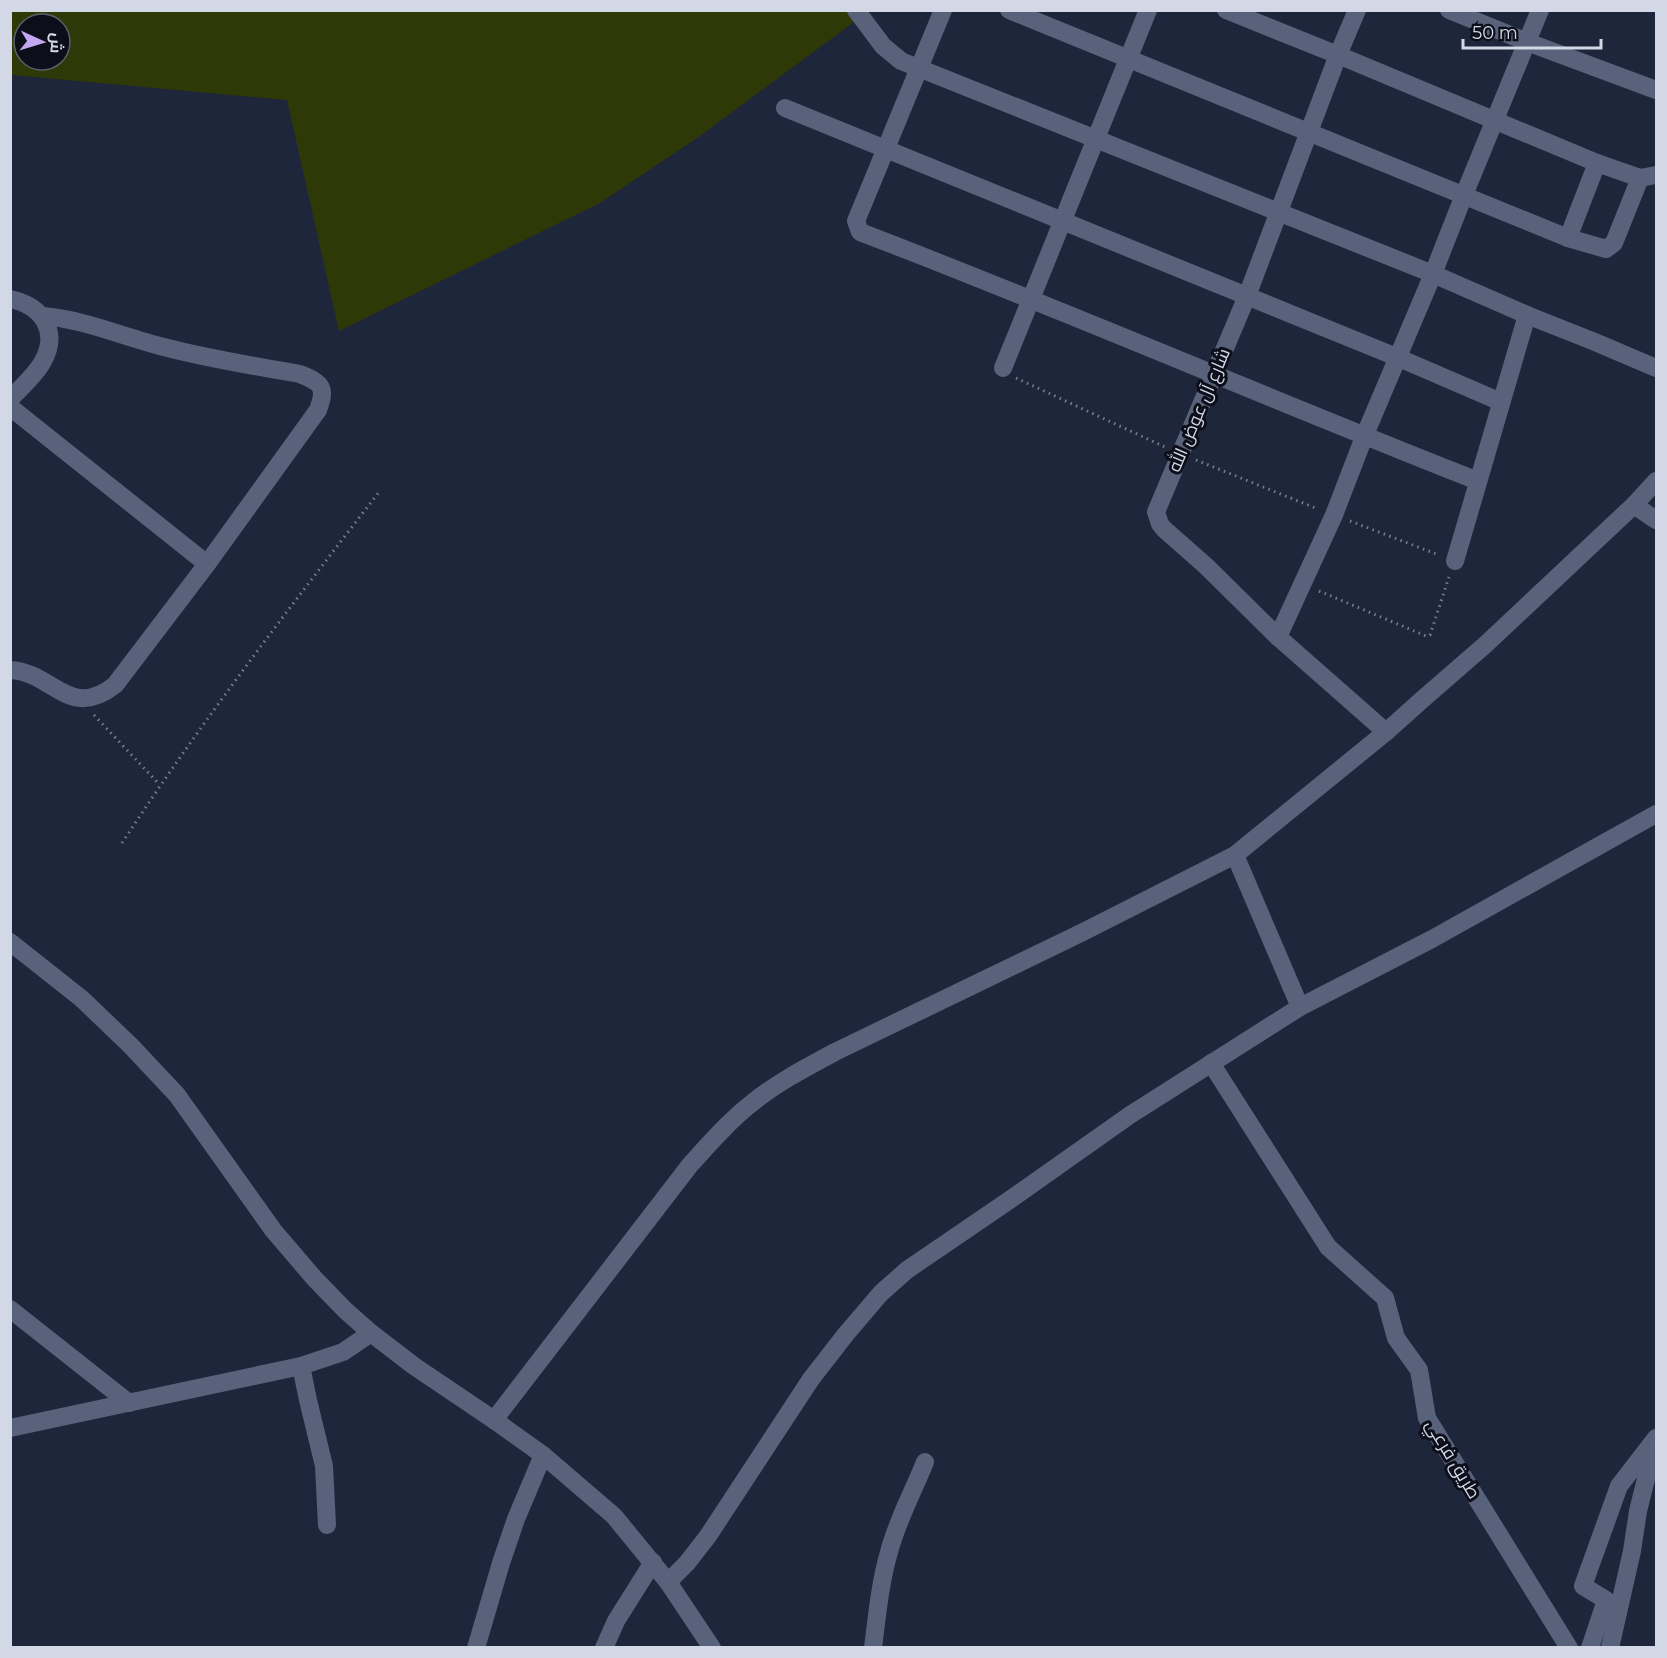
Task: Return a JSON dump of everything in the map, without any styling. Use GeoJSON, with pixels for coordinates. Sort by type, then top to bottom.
{"type":"FeatureCollection","features":[{"type":"Feature","properties":{"kind":"street"},"geometry":{"type":"LineString","coordinates":[[856,10],[872,33],[901,61],[1433,274],[1656,368]]}},
{"type":"Feature","properties":{"kind":"street"},"geometry":{"type":"LineString","coordinates":[[944,10],[856,221],[860,232],[1215,373],[1364,437],[1478,481]]}},
{"type":"Feature","properties":{"kind":"street"},"geometry":{"type":"LineString","coordinates":[[1010,10],[1568,238],[1606,249],[1614,243],[1652,175],[1597,163],[1226,10]]}},
{"type":"Feature","properties":{"kind":"street"},"geometry":{"type":"LineString","coordinates":[[1003,368],[1148,10]]}},
{"type":"Feature","properties":{"kind":"street","name":"شارع آل عوض الله"},"geometry":{"type":"LineString","coordinates":[[1357,10],[1247,296],[1156,512],[1160,524],[1278,637],[1386,732]]}},
{"type":"Feature","properties":{"kind":"street"},"geometry":{"type":"LineString","coordinates":[[1449,10],[1656,90]]}},
{"type":"Feature","properties":{"kind":"street"},"geometry":{"type":"LineString","coordinates":[[1278,637],[1334,515],[1540,10]]}},
{"type":"Feature","properties":{"kind":"street"},"geometry":{"type":"LineString","coordinates":[[785,108],[1399,358],[1501,402]]}},
{"type":"Feature","properties":{"kind":"street"},"geometry":{"type":"LineString","coordinates":[[1568,238],[1597,163]]}},
{"type":"Feature","properties":{"kind":"street"},"geometry":{"type":"LineString","coordinates":[[10,298],[33,306],[47,326],[49,339],[41,364],[10,399]]}},
{"type":"Feature","properties":{"kind":"street"},"geometry":{"type":"LineString","coordinates":[[1455,561],[1527,315]]}},
{"type":"Feature","properties":{"kind":"street"},"geometry":{"type":"LineString","coordinates":[[14,668],[78,699],[96,697],[114,685],[207,564],[318,410],[323,397],[321,387],[314,379],[300,374],[189,354],[87,324],[42,316]]}},
{"type":"Feature","properties":{"kind":"street"},"geometry":{"type":"LineString","coordinates":[[10,407],[207,564]]}},
{"type":"Feature","properties":{"kind":"street"},"geometry":{"type":"LineString","coordinates":[[494,1420],[690,1165],[720,1132],[753,1102],[796,1073],[836,1052],[1235,855],[1386,732],[1485,645],[1634,505],[1656,481]]}},
{"type":"Feature","properties":{"kind":"street"},"geometry":{"type":"LineString","coordinates":[[1634,505],[1656,520]]}},
{"type":"Feature","properties":{"kind":"street"},"geometry":{"type":"LineString","coordinates":[[668,1582],[687,1563],[708,1536],[811,1379],[846,1334],[892,1282],[1130,1115],[1300,1007],[1432,939],[1656,814]]}},
{"type":"Feature","properties":{"kind":"street"},"geometry":{"type":"LineString","coordinates":[[1235,855],[1300,1007]]}},
{"type":"Feature","properties":{"kind":"street"},"geometry":{"type":"LineString","coordinates":[[10,942],[82,999],[177,1095],[273,1230],[345,1310],[414,1366],[543,1455],[614,1516],[668,1582],[712,1647]]}},
{"type":"Feature","properties":{"kind":"street","name":"طريق فرعي"},"geometry":{"type":"LineString","coordinates":[[1211,1063],[1328,1247],[1385,1298],[1396,1338],[1419,1370],[1427,1418],[1569,1647]]}},
{"type":"Feature","properties":{"kind":"street"},"geometry":{"type":"LineString","coordinates":[[10,1309],[129,1403]]}},
{"type":"Feature","properties":{"kind":"street"},"geometry":{"type":"LineString","coordinates":[[10,1428],[301,1366],[343,1352],[371,1333]]}},
{"type":"Feature","properties":{"kind":"street"},"geometry":{"type":"LineString","coordinates":[[301,1366],[324,1466],[327,1525]]}},
{"type":"Feature","properties":{"kind":"street"},"geometry":{"type":"LineString","coordinates":[[1590,1647],[1606,1600],[1583,1586],[1619,1486],[1656,1438]]}},
{"type":"Feature","properties":{"kind":"street"},"geometry":{"type":"LineString","coordinates":[[1610,1647],[1632,1551],[1638,1511],[1656,1452]]}},
{"type":"Feature","properties":{"kind":"street"},"geometry":{"type":"LineString","coordinates":[[476,1647],[516,1519],[543,1455]]}},
{"type":"Feature","properties":{"kind":"street"},"geometry":{"type":"LineString","coordinates":[[873,1647],[889,1552],[894,1535],[926,1462]]}},
{"type":"Feature","properties":{"kind":"street"},"geometry":{"type":"LineString","coordinates":[[604,1647],[616,1621],[653,1562]]}},
{"type":"Feature","properties":{"kind":"path"},"geometry":{"type":"LineString","coordinates":[[1003,368],[1007,373],[1181,454],[1455,561],[1429,636],[1424,636],[1303,584]]}},
{"type":"Feature","properties":{"kind":"path"},"geometry":{"type":"LineString","coordinates":[[122,843],[160,784],[305,586],[379,492]]}},
{"type":"Feature","properties":{"kind":"path"},"geometry":{"type":"LineString","coordinates":[[78,699],[160,784]]}},
{"type":"Feature","properties":{"kind":"green space"},"geometry":{"type":"Polygon","coordinates":[[[859,10],[862,16],[700,136],[600,203],[339,331],[287,100],[12,75],[10,71],[10,11],[859,10]]]}}]}
